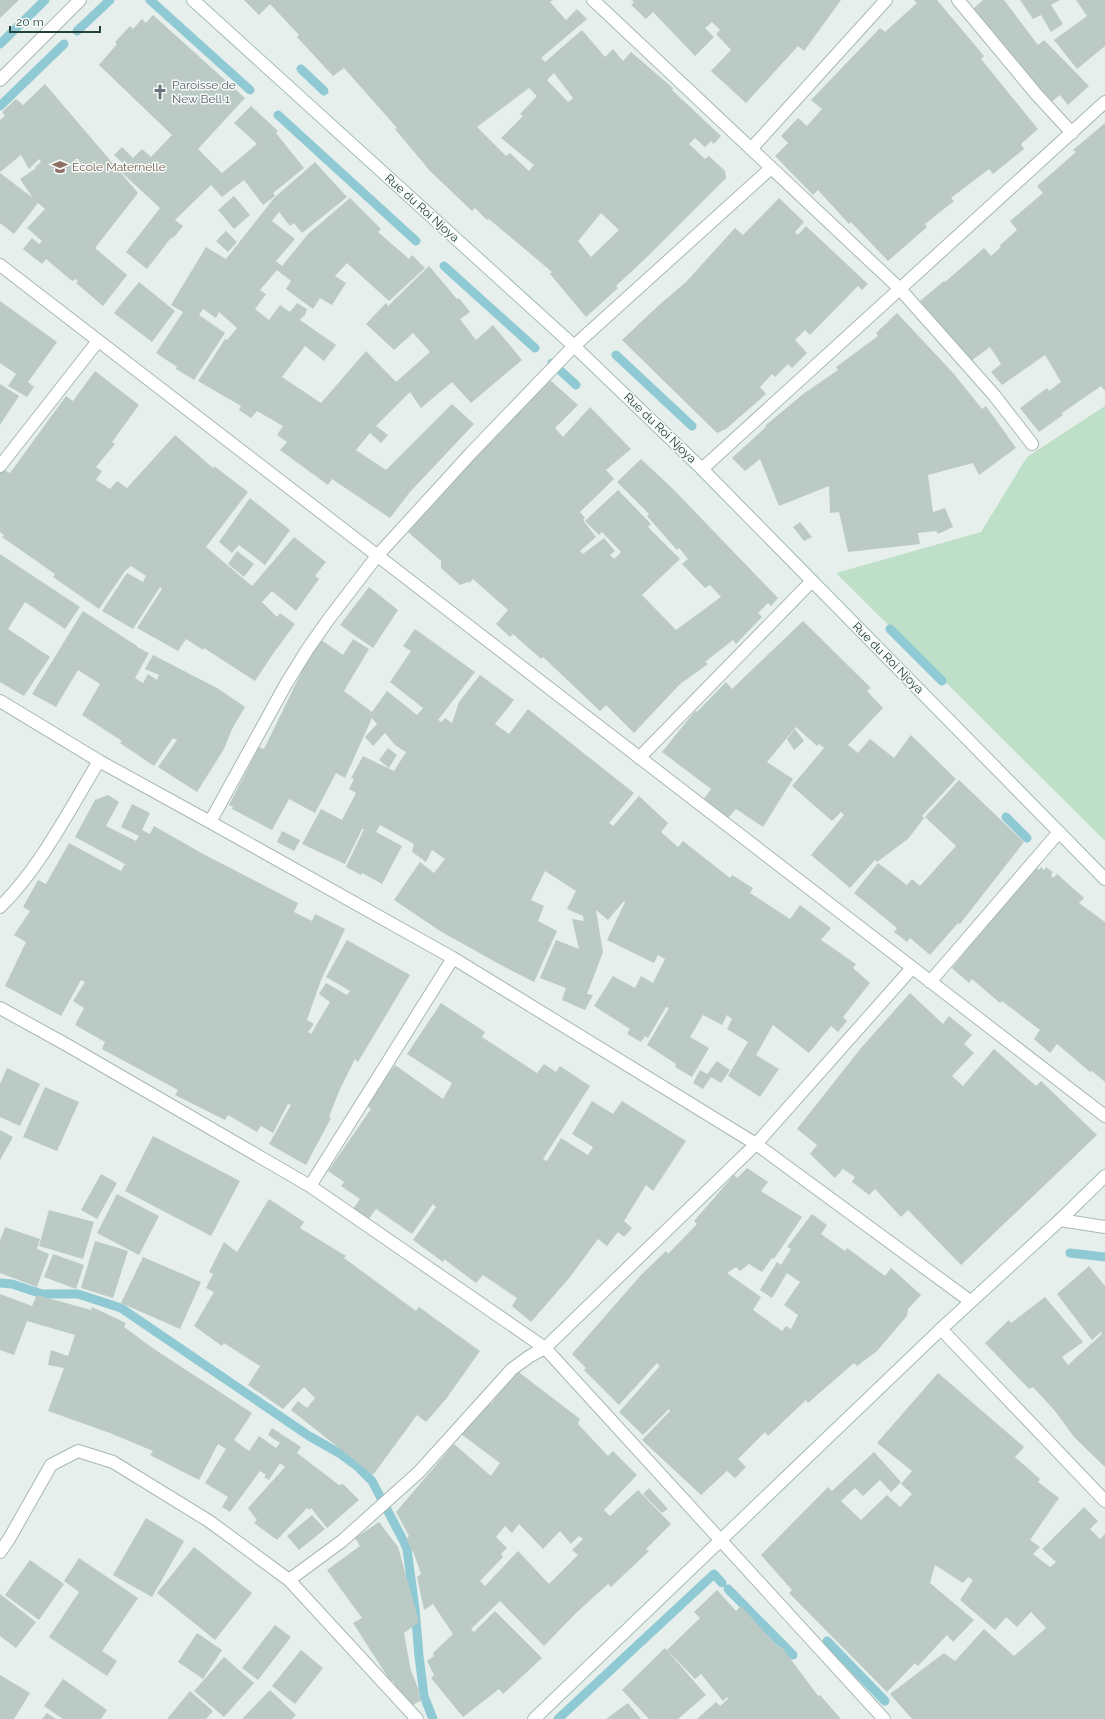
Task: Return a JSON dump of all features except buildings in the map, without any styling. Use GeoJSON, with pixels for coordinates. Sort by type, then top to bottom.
{"type":"FeatureCollection","features":[{"type":"Feature","properties":{"kind":"street"},"geometry":{"type":"LineString","coordinates":[[0,80],[80,0]]}},
{"type":"Feature","properties":{"kind":"street","name":"Rue du Roi Njoya"},"geometry":{"type":"LineString","coordinates":[[193,0],[574,346],[702,469],[1105,879]]}},
{"type":"Feature","properties":{"kind":"street"},"geometry":{"type":"LineString","coordinates":[[593,0],[900,289],[994,395],[1032,444]]}},
{"type":"Feature","properties":{"kind":"street"},"geometry":{"type":"LineString","coordinates":[[751,149],[886,0]]}},
{"type":"Feature","properties":{"kind":"street"},"geometry":{"type":"LineString","coordinates":[[958,0],[1037,95],[1072,133]]}},
{"type":"Feature","properties":{"kind":"street"},"geometry":{"type":"LineString","coordinates":[[702,469],[1105,102]]}},
{"type":"Feature","properties":{"kind":"street"},"geometry":{"type":"LineString","coordinates":[[210,822],[286,684],[307,650],[377,556],[512,409],[574,346],[771,168]]}},
{"type":"Feature","properties":{"kind":"street"},"geometry":{"type":"LineString","coordinates":[[0,266],[1105,1116]]}},
{"type":"Feature","properties":{"kind":"street"},"geometry":{"type":"LineString","coordinates":[[0,466],[98,341]]}},
{"type":"Feature","properties":{"kind":"street"},"geometry":{"type":"LineString","coordinates":[[639,758],[812,581]]}},
{"type":"Feature","properties":{"kind":"street"},"geometry":{"type":"LineString","coordinates":[[0,700],[98,761],[453,958],[756,1144],[970,1301]]}},
{"type":"Feature","properties":{"kind":"street"},"geometry":{"type":"LineString","coordinates":[[0,907],[10,897],[49,845],[98,761]]}},
{"type":"Feature","properties":{"kind":"street"},"geometry":{"type":"LineString","coordinates":[[930,982],[1059,832]]}},
{"type":"Feature","properties":{"kind":"street"},"geometry":{"type":"LineString","coordinates":[[310,1186],[453,958]]}},
{"type":"Feature","properties":{"kind":"street"},"geometry":{"type":"LineString","coordinates":[[289,1580],[342,1541],[373,1515],[419,1472],[512,1369],[530,1356],[545,1348],[756,1144],[912,968]]}},
{"type":"Feature","properties":{"kind":"street"},"geometry":{"type":"LineString","coordinates":[[0,1008],[310,1186],[545,1348],[661,1472],[721,1541],[884,1719]]}},
{"type":"Feature","properties":{"kind":"street"},"geometry":{"type":"LineString","coordinates":[[534,1719],[970,1301],[1060,1220],[1105,1176]]}},
{"type":"Feature","properties":{"kind":"street"},"geometry":{"type":"LineString","coordinates":[[1060,1220],[1105,1227]]}},
{"type":"Feature","properties":{"kind":"street"},"geometry":{"type":"LineString","coordinates":[[941,1329],[1105,1501]]}},
{"type":"Feature","properties":{"kind":"street"},"geometry":{"type":"LineString","coordinates":[[0,1552],[51,1465],[78,1451],[113,1462],[209,1521],[289,1580],[417,1719]]}},
{"type":"Feature","properties":{"kind":"green space"},"geometry":{"type":"Polygon","coordinates":[[[1105,406],[1105,841],[836,573],[981,532],[1027,457],[1105,406]]]}},
{"type":"Feature","properties":{"kind":"waterway"},"geometry":{"type":"LineString","coordinates":[[0,44],[45,0]]}},
{"type":"Feature","properties":{"kind":"waterway"},"geometry":{"type":"LineString","coordinates":[[77,31],[110,0]]}},
{"type":"Feature","properties":{"kind":"waterway"},"geometry":{"type":"LineString","coordinates":[[150,0],[250,90]]}},
{"type":"Feature","properties":{"kind":"waterway"},"geometry":{"type":"LineString","coordinates":[[0,106],[64,44]]}},
{"type":"Feature","properties":{"kind":"waterway"},"geometry":{"type":"LineString","coordinates":[[301,69],[324,91]]}},
{"type":"Feature","properties":{"kind":"waterway"},"geometry":{"type":"LineString","coordinates":[[278,115],[416,241]]}},
{"type":"Feature","properties":{"kind":"waterway"},"geometry":{"type":"LineString","coordinates":[[444,266],[535,348]]}},
{"type":"Feature","properties":{"kind":"waterway"},"geometry":{"type":"LineString","coordinates":[[616,355],[692,426]]}},
{"type":"Feature","properties":{"kind":"waterway"},"geometry":{"type":"LineString","coordinates":[[552,363],[576,385]]}},
{"type":"Feature","properties":{"kind":"waterway"},"geometry":{"type":"LineString","coordinates":[[890,629],[942,681]]}},
{"type":"Feature","properties":{"kind":"waterway"},"geometry":{"type":"LineString","coordinates":[[1006,817],[1027,838]]}},
{"type":"Feature","properties":{"kind":"waterway"},"geometry":{"type":"LineString","coordinates":[[1070,1253],[1105,1257]]}},
{"type":"Feature","properties":{"kind":"waterway"},"geometry":{"type":"LineString","coordinates":[[0,1283],[12,1284],[42,1294],[78,1294],[121,1308],[309,1436],[339,1453],[358,1467],[372,1481],[407,1549],[424,1696],[433,1719]]}},
{"type":"Feature","properties":{"kind":"waterway"},"geometry":{"type":"LineString","coordinates":[[558,1719],[714,1574],[722,1583]]}},
{"type":"Feature","properties":{"kind":"waterway"},"geometry":{"type":"LineString","coordinates":[[728,1589],[793,1655]]}},
{"type":"Feature","properties":{"kind":"waterway"},"geometry":{"type":"LineString","coordinates":[[827,1641],[885,1701]]}},
{"type":"Feature","properties":{"kind":"place","name":"Paroisse de New Bell 1"},"geometry":{"type":"Point","coordinates":[160,92]}},
{"type":"Feature","properties":{"kind":"place","name":"École Maternelle"},"geometry":{"type":"Point","coordinates":[60,167]}}]}
